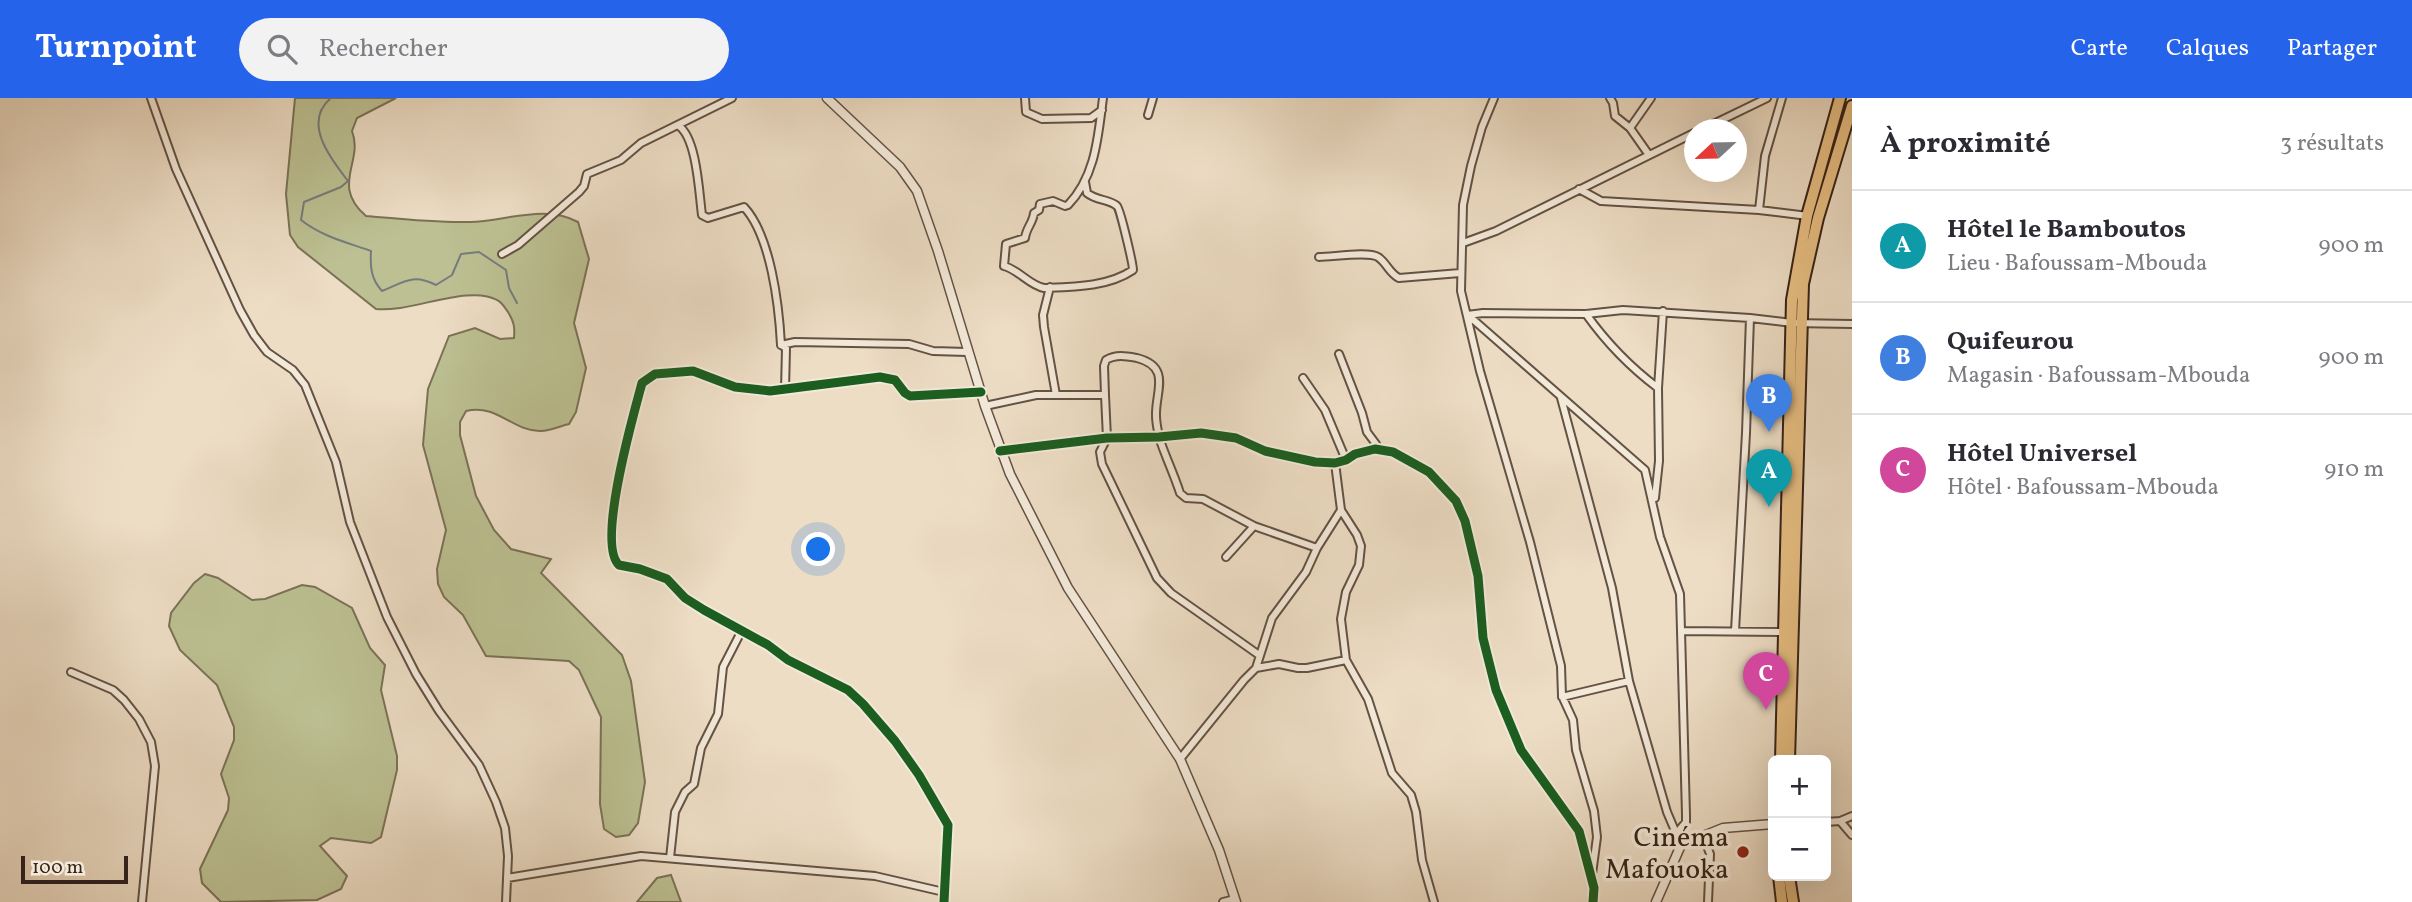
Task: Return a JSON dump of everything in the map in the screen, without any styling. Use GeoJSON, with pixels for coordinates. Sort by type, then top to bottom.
{"type":"FeatureCollection","features":[{"type":"Feature","properties":{"kind":"highway"},"geometry":{"type":"LineString","coordinates":[[1789,755],[1791,498],[1797,323],[1793,284],[1812,217],[1839,98]]}},
{"type":"Feature","properties":{"kind":"highway"},"geometry":{"type":"LineString","coordinates":[[1812,217],[1852,106]]}},
{"type":"Feature","properties":{"kind":"highway"},"geometry":{"type":"LineString","coordinates":[[1781,755],[1789,631]]}},
{"type":"Feature","properties":{"kind":"highway"},"geometry":{"type":"LineString","coordinates":[[1780,881],[1782,902]]}},
{"type":"Feature","properties":{"kind":"highway"},"geometry":{"type":"LineString","coordinates":[[1790,881],[1793,902]]}},
{"type":"Feature","properties":{"kind":"street"},"geometry":{"type":"LineString","coordinates":[[151,98],[176,169],[240,310],[267,352],[293,370],[305,385],[336,462],[350,522],[392,629],[439,711],[479,765],[496,802],[505,828],[506,902]]}},
{"type":"Feature","properties":{"kind":"street"},"geometry":{"type":"LineString","coordinates":[[502,254],[518,246],[579,192],[584,186],[586,174],[621,160],[641,143],[732,98]]}},
{"type":"Feature","properties":{"kind":"street"},"geometry":{"type":"LineString","coordinates":[[827,98],[900,167],[916,191],[938,251],[967,352],[1000,451],[1068,588],[1180,759],[1236,900],[1223,902]]}},
{"type":"Feature","properties":{"kind":"street"},"geometry":{"type":"LineString","coordinates":[[1025,98],[1026,112],[1042,119],[1091,118],[1102,110]]}},
{"type":"Feature","properties":{"kind":"street"},"geometry":{"type":"LineString","coordinates":[[1085,182],[1087,193],[1117,205],[1121,212],[1133,270],[1115,279],[1090,285],[1037,287],[1012,268],[1004,266],[1004,247],[1008,243],[1025,238],[1040,204],[1052,201],[1068,205],[1085,182],[1093,162],[1103,98]]}},
{"type":"Feature","properties":{"kind":"street"},"geometry":{"type":"LineString","coordinates":[[1148,115],[1153,98]]}},
{"type":"Feature","properties":{"kind":"street"},"geometry":{"type":"LineString","coordinates":[[1494,98],[1471,166],[1464,205],[1461,291],[1480,372],[1530,542],[1561,666],[1562,697],[1573,720],[1576,750],[1594,811],[1597,837],[1592,871],[1593,902]]}},
{"type":"Feature","properties":{"kind":"street"},"geometry":{"type":"LineString","coordinates":[[1610,98],[1615,116],[1630,128],[1649,155]]}},
{"type":"Feature","properties":{"kind":"street"},"geometry":{"type":"LineString","coordinates":[[1630,128],[1651,98]]}},
{"type":"Feature","properties":{"kind":"street"},"geometry":{"type":"LineString","coordinates":[[1724,119],[1767,98]]}},
{"type":"Feature","properties":{"kind":"street"},"geometry":{"type":"LineString","coordinates":[[1759,210],[1765,156],[1782,98]]}},
{"type":"Feature","properties":{"kind":"street"},"geometry":{"type":"LineString","coordinates":[[679,125],[691,147],[702,215],[708,218],[744,207],[768,252],[779,312],[781,345]]}},
{"type":"Feature","properties":{"kind":"street"},"geometry":{"type":"LineString","coordinates":[[1463,243],[1496,231],[1684,138]]}},
{"type":"Feature","properties":{"kind":"street"},"geometry":{"type":"LineString","coordinates":[[1579,189],[1601,201],[1759,210],[1812,217]]}},
{"type":"Feature","properties":{"kind":"street"},"geometry":{"type":"LineString","coordinates":[[1319,257],[1378,257],[1392,275],[1399,278],[1460,274]]}},
{"type":"Feature","properties":{"kind":"street"},"geometry":{"type":"LineString","coordinates":[[1050,287],[1044,327],[1056,395]]}},
{"type":"Feature","properties":{"kind":"street"},"geometry":{"type":"LineString","coordinates":[[1468,315],[1586,314],[1623,310],[1797,323],[1852,324]]}},
{"type":"Feature","properties":{"kind":"street"},"geometry":{"type":"LineString","coordinates":[[1654,504],[1659,461],[1658,388],[1663,311]]}},
{"type":"Feature","properties":{"kind":"street"},"geometry":{"type":"LineString","coordinates":[[1586,314],[1640,375],[1658,388]]}},
{"type":"Feature","properties":{"kind":"street"},"geometry":{"type":"LineString","coordinates":[[1468,315],[1646,471],[1660,537],[1680,594],[1686,822],[1676,834]]}},
{"type":"Feature","properties":{"kind":"street"},"geometry":{"type":"LineString","coordinates":[[1735,631],[1750,318]]}},
{"type":"Feature","properties":{"kind":"street"},"geometry":{"type":"LineString","coordinates":[[781,345],[826,342],[909,344],[933,351],[967,352]]}},
{"type":"Feature","properties":{"kind":"street"},"geometry":{"type":"LineString","coordinates":[[781,345],[786,348],[785,390]]}},
{"type":"Feature","properties":{"kind":"street"},"geometry":{"type":"LineString","coordinates":[[1339,354],[1367,432],[1376,444],[1375,449]]}},
{"type":"Feature","properties":{"kind":"street"},"geometry":{"type":"LineString","coordinates":[[1259,655],[1171,593],[1157,578],[1102,464],[1100,452],[1107,438],[1106,360],[1112,356],[1124,355],[1143,360],[1157,371],[1160,384],[1156,416],[1159,438],[1180,493],[1186,498],[1203,499],[1254,526],[1317,548]]}},
{"type":"Feature","properties":{"kind":"street"},"geometry":{"type":"LineString","coordinates":[[944,902],[948,825],[919,775],[895,741],[848,690],[788,660],[768,645],[741,632],[685,597],[667,579],[619,565],[615,561],[611,541],[619,476],[642,383],[655,374],[693,372],[735,387],[770,391],[880,377],[895,380],[910,396],[981,392]]}},
{"type":"Feature","properties":{"kind":"street"},"geometry":{"type":"LineString","coordinates":[[1303,378],[1325,410],[1346,460]]}},
{"type":"Feature","properties":{"kind":"street"},"geometry":{"type":"LineString","coordinates":[[985,407],[1036,395],[1105,394]]}},
{"type":"Feature","properties":{"kind":"street"},"geometry":{"type":"LineString","coordinates":[[1561,397],[1612,588],[1629,681],[1667,812],[1681,845]]}},
{"type":"Feature","properties":{"kind":"street"},"geometry":{"type":"LineString","coordinates":[[1000,451],[1107,438],[1159,438],[1201,433],[1236,438],[1265,451],[1315,462],[1335,463],[1375,449],[1393,452],[1429,472],[1459,506],[1469,537],[1478,576],[1483,638],[1496,690],[1521,750],[1579,831],[1594,888]]}},
{"type":"Feature","properties":{"kind":"street"},"geometry":{"type":"LineString","coordinates":[[1335,463],[1341,510],[1361,546],[1359,565],[1346,592],[1341,619],[1346,660],[1368,699],[1392,773],[1411,795],[1422,860],[1434,902]]}},
{"type":"Feature","properties":{"kind":"street"},"geometry":{"type":"LineString","coordinates":[[1180,759],[1256,668],[1272,618],[1306,572],[1317,548],[1341,510]]}},
{"type":"Feature","properties":{"kind":"street"},"geometry":{"type":"LineString","coordinates":[[1226,557],[1254,526]]}},
{"type":"Feature","properties":{"kind":"street"},"geometry":{"type":"LineString","coordinates":[[1681,631],[1789,631]]}},
{"type":"Feature","properties":{"kind":"street"},"geometry":{"type":"LineString","coordinates":[[670,858],[677,803],[694,784],[701,748],[718,714],[723,667],[741,632]]}},
{"type":"Feature","properties":{"kind":"street"},"geometry":{"type":"LineString","coordinates":[[1256,668],[1279,664],[1307,668],[1346,660]]}},
{"type":"Feature","properties":{"kind":"street"},"geometry":{"type":"LineString","coordinates":[[71,672],[113,690],[139,719],[151,742],[154,779],[142,902]]}},
{"type":"Feature","properties":{"kind":"street"},"geometry":{"type":"LineString","coordinates":[[1562,697],[1629,681]]}},
{"type":"Feature","properties":{"kind":"street"},"geometry":{"type":"LineString","coordinates":[[1831,822],[1852,816]]}},
{"type":"Feature","properties":{"kind":"street"},"geometry":{"type":"LineString","coordinates":[[1840,821],[1852,835]]}},
{"type":"Feature","properties":{"kind":"street"},"geometry":{"type":"LineString","coordinates":[[1656,902],[1681,845],[1723,828],[1768,824]]}},
{"type":"Feature","properties":{"kind":"street"},"geometry":{"type":"LineString","coordinates":[[1703,835],[1710,854],[1707,902]]}},
{"type":"Feature","properties":{"kind":"street"},"geometry":{"type":"LineString","coordinates":[[507,878],[641,856],[875,876],[944,892]]}},
{"type":"Feature","properties":{"kind":"green space"},"geometry":{"type":"Polygon","coordinates":[[[295,98],[396,98],[357,118],[352,131],[355,142],[350,194],[366,216],[470,222],[552,214],[578,222],[589,259],[574,323],[586,368],[576,412],[569,424],[541,431],[522,427],[487,411],[466,411],[460,422],[460,435],[476,496],[494,530],[511,549],[551,559],[541,573],[622,655],[631,681],[645,782],[638,823],[629,835],[616,837],[604,829],[600,804],[601,717],[579,670],[569,661],[486,656],[463,615],[444,597],[438,584],[437,569],[446,530],[423,445],[428,389],[449,336],[475,328],[500,339],[514,338],[512,319],[500,302],[485,296],[471,295],[405,307],[376,309],[298,247],[290,235],[286,194],[295,98]]]}},
{"type":"Feature","properties":{"kind":"green space"},"geometry":{"type":"Polygon","coordinates":[[[205,574],[218,578],[252,600],[265,599],[302,585],[315,587],[352,608],[370,648],[385,665],[381,690],[397,756],[397,770],[381,837],[371,843],[331,838],[320,846],[347,876],[341,889],[317,900],[221,902],[202,883],[200,869],[228,810],[229,798],[221,774],[234,740],[234,727],[217,685],[180,650],[169,626],[171,613],[194,583],[205,574]]]}},
{"type":"Feature","properties":{"kind":"green space"},"geometry":{"type":"Polygon","coordinates":[[[671,875],[681,902],[637,902],[657,878],[671,875]]]}},
{"type":"Feature","properties":{"kind":"waterway"},"geometry":{"type":"LineString","coordinates":[[331,98],[319,118],[319,129],[327,151],[348,181],[341,187],[304,202],[301,220],[326,235],[371,251],[372,272],[382,291],[415,279],[436,285],[452,275],[461,254],[479,252],[506,270],[509,288],[517,303]]}},
{"type":"Feature","properties":{"kind":"cycle path"},"geometry":{"type":"LineString","coordinates":[[944,902],[948,825],[919,775],[895,741],[863,704],[848,690],[788,660],[768,645],[685,598],[667,579],[619,565],[613,552],[612,532],[619,477],[642,383],[655,374],[693,371],[735,387],[770,391],[880,377],[895,380],[910,396],[981,392]]}},
{"type":"Feature","properties":{"kind":"cycle path"},"geometry":{"type":"LineString","coordinates":[[1000,451],[1107,438],[1201,433],[1236,438],[1265,451],[1315,462],[1335,463],[1375,449],[1393,452],[1429,472],[1456,501],[1465,521],[1478,576],[1483,638],[1496,690],[1521,750],[1579,831],[1594,888],[1593,902]]}},
{"type":"Feature","properties":{"kind":"place","name":"Quifeurou"},"geometry":{"type":"Point","coordinates":[1769,432]}},
{"type":"Feature","properties":{"kind":"place","name":"Hôtel le Bamboutos"},"geometry":{"type":"Point","coordinates":[1769,507]}},
{"type":"Feature","properties":{"kind":"place","name":"Hôtel Universel"},"geometry":{"type":"Point","coordinates":[1766,710]}},
{"type":"Feature","properties":{"kind":"place","name":"Cinéma Mafouoka"},"geometry":{"type":"Point","coordinates":[1743,852]}}]}
